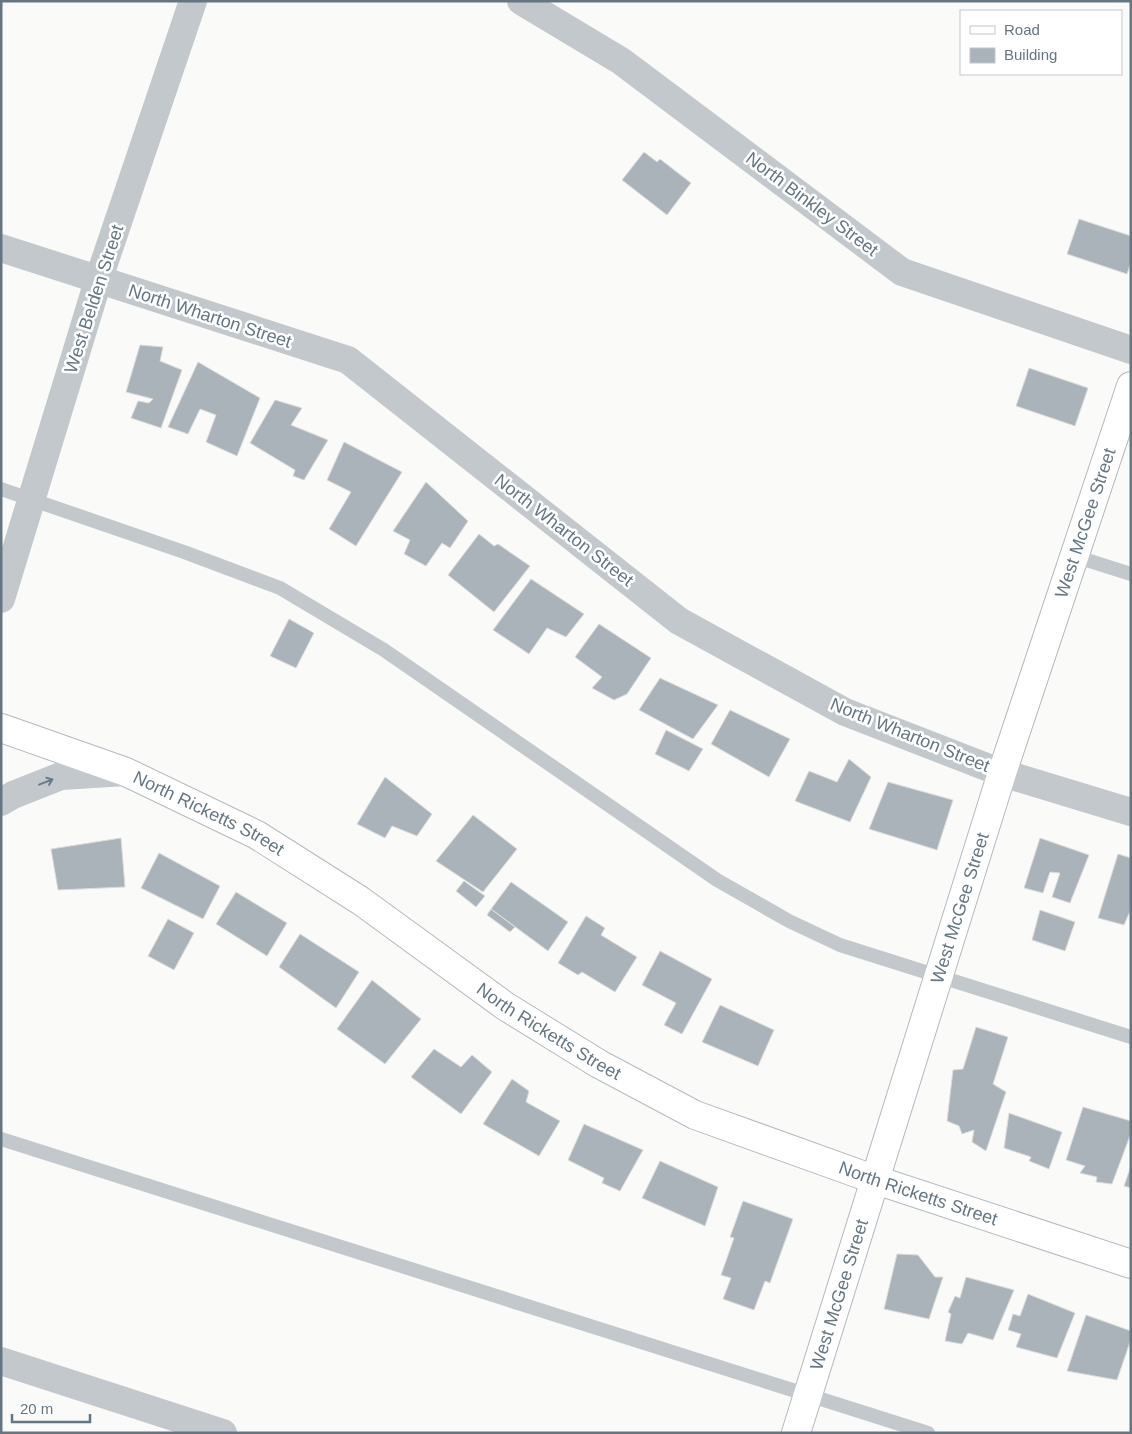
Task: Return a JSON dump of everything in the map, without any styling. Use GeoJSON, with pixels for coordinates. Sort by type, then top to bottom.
{"type":"FeatureCollection","features":[{"type":"Feature","properties":{"kind":"street","name":"West Belden Street"},"geometry":{"type":"LineString","coordinates":[[1,599],[98,281],[193,1]]}},
{"type":"Feature","properties":{"kind":"street","name":"North Binkley Street"},"geometry":{"type":"LineString","coordinates":[[521,1],[621,61],[902,272],[1131,350]]}},
{"type":"Feature","properties":{"kind":"street","name":"North Wharton Street"},"geometry":{"type":"LineString","coordinates":[[1,248],[98,281],[348,360],[679,621],[845,712],[1002,773],[1131,812]]}},
{"type":"Feature","properties":{"kind":"street","name":"West McGee Street"},"geometry":{"type":"LineString","coordinates":[[796,1433],[1002,773],[1131,386]]}},
{"type":"Feature","properties":{"kind":"street","name":"North Ricketts Street"},"geometry":{"type":"LineString","coordinates":[[1,728],[126,772],[257,835],[361,901],[505,1006],[599,1064],[695,1115],[876,1180],[1131,1264]]}},
{"type":"Feature","properties":{"kind":"street"},"geometry":{"type":"LineString","coordinates":[[1,802],[13,795],[61,776],[126,772]]}},
{"type":"Feature","properties":{"kind":"street"},"geometry":{"type":"LineString","coordinates":[[1,1362],[223,1433]]}},
{"type":"Feature","properties":{"kind":"lane"},"geometry":{"type":"LineString","coordinates":[[1,489],[184,552],[280,588],[384,650],[717,880],[789,921],[840,945],[1131,1036]]}},
{"type":"Feature","properties":{"kind":"lane"},"geometry":{"type":"LineString","coordinates":[[1074,556],[1131,574]]}},
{"type":"Feature","properties":{"kind":"lane"},"geometry":{"type":"LineString","coordinates":[[1,1139],[928,1433]]}},
{"type":"Feature","properties":{"kind":"building"},"geometry":{"type":"Polygon","coordinates":[[[644,152],[657,162],[660,159],[691,183],[667,215],[622,180],[644,152]]]}},
{"type":"Feature","properties":{"kind":"building"},"geometry":{"type":"Polygon","coordinates":[[[1079,219],[1131,236],[1131,262],[1127,274],[1067,254],[1079,219]]]}},
{"type":"Feature","properties":{"kind":"building"},"geometry":{"type":"Polygon","coordinates":[[[140,345],[163,347],[160,361],[182,370],[161,428],[131,418],[138,401],[149,403],[153,399],[126,392],[140,345]]]}},
{"type":"Feature","properties":{"kind":"building"},"geometry":{"type":"Polygon","coordinates":[[[198,362],[260,398],[237,456],[206,442],[216,415],[200,409],[188,434],[168,427],[198,362]]]}},
{"type":"Feature","properties":{"kind":"building"},"geometry":{"type":"Polygon","coordinates":[[[1029,368],[1088,388],[1075,426],[1016,406],[1029,368]]]}},
{"type":"Feature","properties":{"kind":"building"},"geometry":{"type":"Polygon","coordinates":[[[275,400],[302,408],[291,425],[328,440],[304,480],[293,476],[295,470],[250,443],[275,400]]]}},
{"type":"Feature","properties":{"kind":"building"},"geometry":{"type":"Polygon","coordinates":[[[344,442],[402,472],[356,546],[329,529],[351,492],[327,480],[344,442]]]}},
{"type":"Feature","properties":{"kind":"building"},"geometry":{"type":"Polygon","coordinates":[[[426,482],[468,521],[450,548],[442,543],[426,566],[404,554],[410,540],[393,531],[426,482]]]}},
{"type":"Feature","properties":{"kind":"building"},"geometry":{"type":"Polygon","coordinates":[[[479,534],[494,546],[498,544],[530,566],[494,612],[448,575],[479,534]]]}},
{"type":"Feature","properties":{"kind":"building"},"geometry":{"type":"Polygon","coordinates":[[[531,579],[584,614],[566,637],[547,628],[529,654],[493,630],[531,579]]]}},
{"type":"Feature","properties":{"kind":"building"},"geometry":{"type":"Polygon","coordinates":[[[289,619],[314,633],[296,668],[270,656],[289,619]]]}},
{"type":"Feature","properties":{"kind":"building"},"geometry":{"type":"Polygon","coordinates":[[[599,624],[651,658],[627,694],[614,700],[592,688],[602,677],[575,657],[599,624]]]}},
{"type":"Feature","properties":{"kind":"building"},"geometry":{"type":"Polygon","coordinates":[[[660,678],[718,705],[693,739],[639,710],[660,678]]]}},
{"type":"Feature","properties":{"kind":"building"},"geometry":{"type":"Polygon","coordinates":[[[730,710],[790,739],[769,777],[711,744],[730,710]]]}},
{"type":"Feature","properties":{"kind":"building"},"geometry":{"type":"Polygon","coordinates":[[[666,730],[703,749],[689,771],[655,754],[666,730]]]}},
{"type":"Feature","properties":{"kind":"building"},"geometry":{"type":"Polygon","coordinates":[[[849,759],[871,777],[850,822],[795,801],[809,771],[837,782],[849,759]]]}},
{"type":"Feature","properties":{"kind":"building"},"geometry":{"type":"Polygon","coordinates":[[[385,777],[432,814],[417,836],[392,826],[385,838],[357,824],[385,777]]]}},
{"type":"Feature","properties":{"kind":"building"},"geometry":{"type":"Polygon","coordinates":[[[888,782],[953,800],[937,850],[869,829],[888,782]]]}},
{"type":"Feature","properties":{"kind":"building"},"geometry":{"type":"Polygon","coordinates":[[[473,815],[517,849],[483,892],[436,861],[473,815]]]}},
{"type":"Feature","properties":{"kind":"building"},"geometry":{"type":"Polygon","coordinates":[[[121,838],[125,887],[58,890],[51,849],[121,838]]]}},
{"type":"Feature","properties":{"kind":"building"},"geometry":{"type":"Polygon","coordinates":[[[1040,838],[1089,855],[1070,903],[1052,897],[1060,873],[1050,872],[1043,893],[1024,888],[1040,838]]]}},
{"type":"Feature","properties":{"kind":"building"},"geometry":{"type":"Polygon","coordinates":[[[159,853],[220,886],[203,919],[141,888],[159,853]]]}},
{"type":"Feature","properties":{"kind":"building"},"geometry":{"type":"Polygon","coordinates":[[[1118,854],[1131,858],[1131,909],[1124,925],[1098,918],[1118,854]]]}},
{"type":"Feature","properties":{"kind":"building"},"geometry":{"type":"Polygon","coordinates":[[[464,881],[485,896],[476,907],[456,891],[464,881]]]}},
{"type":"Feature","properties":{"kind":"building"},"geometry":{"type":"Polygon","coordinates":[[[511,882],[568,922],[548,951],[491,909],[511,882]]]}},
{"type":"Feature","properties":{"kind":"building"},"geometry":{"type":"Polygon","coordinates":[[[236,892],[287,923],[267,956],[216,924],[236,892]]]}},
{"type":"Feature","properties":{"kind":"building"},"geometry":{"type":"Polygon","coordinates":[[[491,909],[515,927],[510,932],[487,915],[491,909]]]}},
{"type":"Feature","properties":{"kind":"building"},"geometry":{"type":"Polygon","coordinates":[[[1040,910],[1075,922],[1065,951],[1032,940],[1040,910]]]}},
{"type":"Feature","properties":{"kind":"building"},"geometry":{"type":"Polygon","coordinates":[[[586,916],[605,928],[601,935],[637,957],[615,992],[582,972],[578,975],[558,963],[586,916]]]}},
{"type":"Feature","properties":{"kind":"building"},"geometry":{"type":"Polygon","coordinates":[[[168,919],[194,933],[174,970],[148,956],[168,919]]]}},
{"type":"Feature","properties":{"kind":"building"},"geometry":{"type":"Polygon","coordinates":[[[300,934],[359,972],[336,1008],[279,967],[300,934]]]}},
{"type":"Feature","properties":{"kind":"building"},"geometry":{"type":"Polygon","coordinates":[[[660,951],[712,979],[682,1034],[664,1025],[676,1003],[642,985],[660,951]]]}},
{"type":"Feature","properties":{"kind":"building"},"geometry":{"type":"Polygon","coordinates":[[[372,980],[421,1019],[385,1064],[337,1029],[372,980]]]}},
{"type":"Feature","properties":{"kind":"building"},"geometry":{"type":"Polygon","coordinates":[[[720,1005],[774,1030],[758,1066],[702,1042],[720,1005]]]}},
{"type":"Feature","properties":{"kind":"building"},"geometry":{"type":"Polygon","coordinates":[[[976,1027],[1008,1037],[993,1084],[1006,1092],[986,1151],[972,1142],[974,1130],[962,1134],[959,1126],[947,1121],[953,1070],[963,1069],[976,1027]]]}},
{"type":"Feature","properties":{"kind":"building"},"geometry":{"type":"Polygon","coordinates":[[[434,1049],[461,1067],[472,1055],[492,1072],[461,1114],[411,1077],[434,1049]]]}},
{"type":"Feature","properties":{"kind":"building"},"geometry":{"type":"Polygon","coordinates":[[[512,1079],[529,1091],[526,1102],[560,1121],[539,1156],[483,1124],[512,1079]]]}},
{"type":"Feature","properties":{"kind":"building"},"geometry":{"type":"Polygon","coordinates":[[[1083,1107],[1131,1121],[1131,1133],[1112,1184],[1096,1182],[1097,1177],[1080,1173],[1085,1166],[1066,1160],[1083,1107]]]}},
{"type":"Feature","properties":{"kind":"building"},"geometry":{"type":"Polygon","coordinates":[[[1009,1113],[1062,1132],[1049,1169],[1029,1161],[1031,1157],[1004,1148],[1009,1113]]]}},
{"type":"Feature","properties":{"kind":"building"},"geometry":{"type":"Polygon","coordinates":[[[584,1124],[643,1150],[620,1191],[602,1183],[604,1178],[568,1160],[584,1124]]]}},
{"type":"Feature","properties":{"kind":"building"},"geometry":{"type":"Polygon","coordinates":[[[660,1161],[718,1187],[705,1226],[642,1198],[660,1161]]]}},
{"type":"Feature","properties":{"kind":"building"},"geometry":{"type":"Polygon","coordinates":[[[1131,1166],[1131,1188],[1124,1186],[1131,1166]]]}},
{"type":"Feature","properties":{"kind":"building"},"geometry":{"type":"Polygon","coordinates":[[[743,1201],[793,1219],[770,1283],[765,1281],[754,1310],[723,1299],[731,1278],[721,1275],[734,1238],[730,1237],[743,1201]]]}},
{"type":"Feature","properties":{"kind":"building"},"geometry":{"type":"Polygon","coordinates":[[[897,1254],[918,1255],[935,1277],[943,1277],[929,1319],[884,1309],[897,1254]]]}},
{"type":"Feature","properties":{"kind":"building"},"geometry":{"type":"Polygon","coordinates":[[[966,1277],[1014,1290],[993,1340],[968,1333],[962,1344],[945,1341],[951,1314],[948,1312],[955,1296],[960,1298],[966,1277]]]}},
{"type":"Feature","properties":{"kind":"building"},"geometry":{"type":"Polygon","coordinates":[[[1028,1294],[1075,1313],[1057,1358],[1016,1347],[1021,1334],[1008,1330],[1013,1314],[1020,1316],[1028,1294]]]}},
{"type":"Feature","properties":{"kind":"building"},"geometry":{"type":"Polygon","coordinates":[[[1086,1315],[1131,1331],[1131,1339],[1117,1380],[1067,1371],[1086,1315]]]}}]}
